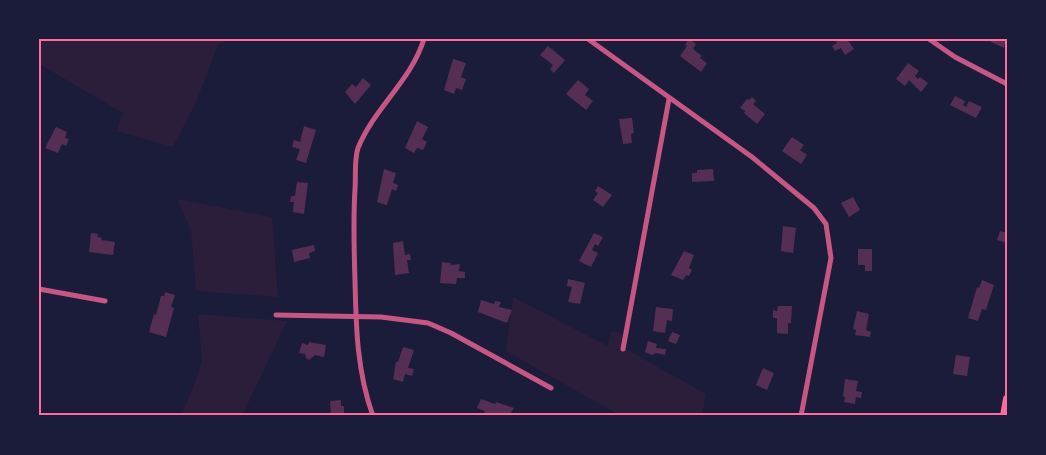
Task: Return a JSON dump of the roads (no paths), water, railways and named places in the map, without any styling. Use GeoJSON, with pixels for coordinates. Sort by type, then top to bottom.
{"type":"FeatureCollection","features":[{"type":"Feature","properties":{"kind":"main road"},"geometry":{"type":"LineString","coordinates":[[1004,416],[1007,399]]}},
{"type":"Feature","properties":{"kind":"street"},"geometry":{"type":"LineString","coordinates":[[373,416],[362,385],[355,316],[354,216],[357,150],[371,124],[406,77],[420,52],[424,39]]}},
{"type":"Feature","properties":{"kind":"street"},"geometry":{"type":"LineString","coordinates":[[588,39],[761,165],[814,208],[826,224],[831,258],[801,416]]}},
{"type":"Feature","properties":{"kind":"street"},"geometry":{"type":"LineString","coordinates":[[933,40],[955,57],[1007,84]]}},
{"type":"Feature","properties":{"kind":"street"},"geometry":{"type":"LineString","coordinates":[[622,349],[669,99]]}},
{"type":"Feature","properties":{"kind":"street"},"geometry":{"type":"LineString","coordinates":[[39,289],[105,301]]}},
{"type":"Feature","properties":{"kind":"street"},"geometry":{"type":"LineString","coordinates":[[276,315],[401,318],[428,323],[451,333],[551,388]]}}]}
